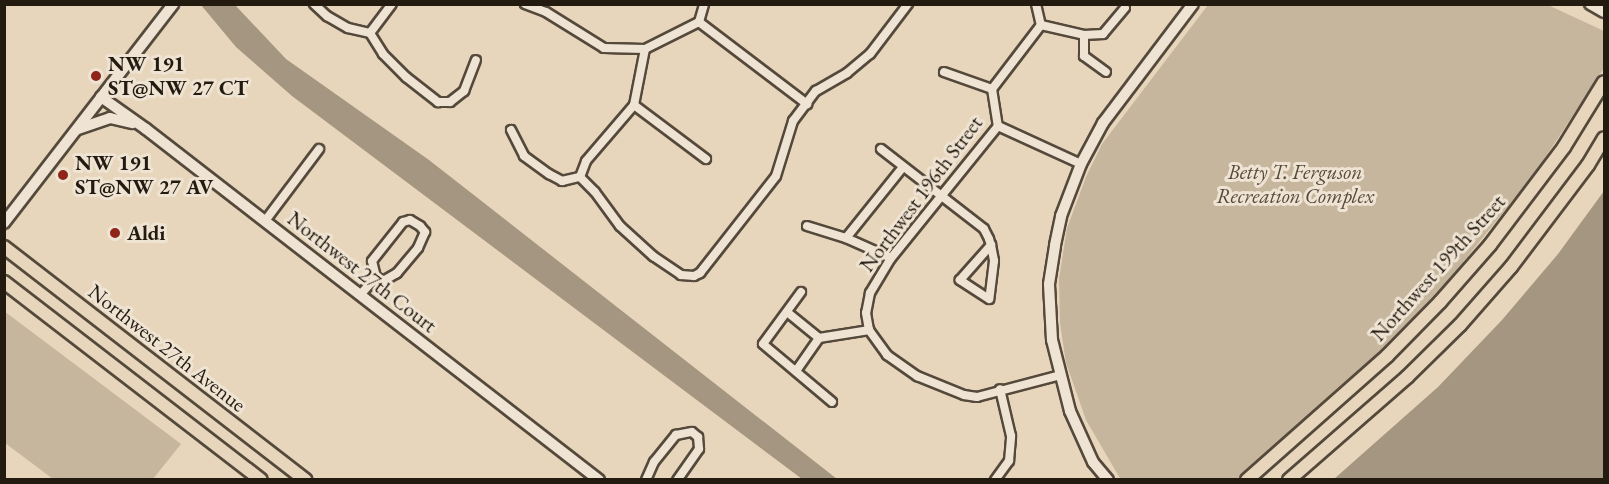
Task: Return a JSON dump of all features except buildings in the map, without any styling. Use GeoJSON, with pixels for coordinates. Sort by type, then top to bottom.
{"type":"FeatureCollection","features":[{"type":"Feature","properties":{"kind":"main road","name":"Northwest 199th Street"},"geometry":{"type":"LineString","coordinates":[[1247,480],[1387,356],[1440,302],[1490,245],[1564,147],[1605,82]]}},
{"type":"Feature","properties":{"kind":"main road"},"geometry":{"type":"LineString","coordinates":[[1289,480],[1407,378],[1460,325],[1511,267],[1588,165],[1605,138]]}},
{"type":"Feature","properties":{"kind":"main road","name":"Northwest 27th Avenue"},"geometry":{"type":"LineString","coordinates":[[4,247],[306,480]]}},
{"type":"Feature","properties":{"kind":"main road"},"geometry":{"type":"LineString","coordinates":[[4,282],[261,480]]}},
{"type":"Feature","properties":{"kind":"street"},"geometry":{"type":"LineString","coordinates":[[4,223],[173,4]]}},
{"type":"Feature","properties":{"kind":"street"},"geometry":{"type":"LineString","coordinates":[[314,4],[327,16],[348,28],[370,33],[383,54],[406,77],[438,102],[450,102],[464,91],[476,60]]}},
{"type":"Feature","properties":{"kind":"street"},"geometry":{"type":"LineString","coordinates":[[370,33],[392,4]]}},
{"type":"Feature","properties":{"kind":"street"},"geometry":{"type":"LineString","coordinates":[[525,4],[546,12],[604,48],[645,50],[699,22],[704,4]]}},
{"type":"Feature","properties":{"kind":"street"},"geometry":{"type":"LineString","coordinates":[[580,177],[595,192],[620,226],[653,256],[681,275],[694,276],[700,273],[776,176],[793,121],[816,91],[848,73],[870,54],[908,4]]}},
{"type":"Feature","properties":{"kind":"street"},"geometry":{"type":"LineString","coordinates":[[1036,4],[1041,25]]}},
{"type":"Feature","properties":{"kind":"street"},"geometry":{"type":"LineString","coordinates":[[1108,480],[1093,462],[1070,411],[1052,340],[1050,284],[1061,216],[1081,164],[1103,123],[1193,4]]}},
{"type":"Feature","properties":{"kind":"street"},"geometry":{"type":"LineString","coordinates":[[1590,4],[1605,12]]}},
{"type":"Feature","properties":{"kind":"street"},"geometry":{"type":"LineString","coordinates":[[1041,25],[1084,35],[1103,34],[1125,9]]}},
{"type":"Feature","properties":{"kind":"street"},"geometry":{"type":"LineString","coordinates":[[699,22],[807,104]]}},
{"type":"Feature","properties":{"kind":"street"},"geometry":{"type":"LineString","coordinates":[[944,72],[992,89],[1041,25]]}},
{"type":"Feature","properties":{"kind":"street"},"geometry":{"type":"LineString","coordinates":[[1084,35],[1084,56],[1106,72]]}},
{"type":"Feature","properties":{"kind":"street"},"geometry":{"type":"LineString","coordinates":[[580,177],[586,161],[634,105],[645,50]]}},
{"type":"Feature","properties":{"kind":"street","name":"Northwest 196th Street"},"geometry":{"type":"LineString","coordinates":[[869,330],[866,313],[870,293],[891,258],[998,126],[992,89]]}},
{"type":"Feature","properties":{"kind":"street","name":"Northwest 27th Court"},"geometry":{"type":"LineString","coordinates":[[101,97],[146,129],[599,480]]}},
{"type":"Feature","properties":{"kind":"street"},"geometry":{"type":"LineString","coordinates":[[634,105],[706,159]]}},
{"type":"Feature","properties":{"kind":"street"},"geometry":{"type":"LineString","coordinates":[[74,131],[110,118],[146,129]]}},
{"type":"Feature","properties":{"kind":"street"},"geometry":{"type":"LineString","coordinates":[[998,126],[1081,164]]}},
{"type":"Feature","properties":{"kind":"street"},"geometry":{"type":"LineString","coordinates":[[511,130],[524,156],[549,174],[562,181],[580,177]]}},
{"type":"Feature","properties":{"kind":"street"},"geometry":{"type":"LineString","coordinates":[[265,221],[319,149]]}},
{"type":"Feature","properties":{"kind":"street"},"geometry":{"type":"LineString","coordinates":[[881,149],[984,229],[991,245],[994,261],[989,299],[960,280],[991,245]]}},
{"type":"Feature","properties":{"kind":"street"},"geometry":{"type":"LineString","coordinates":[[846,238],[903,167]]}},
{"type":"Feature","properties":{"kind":"street"},"geometry":{"type":"LineString","coordinates":[[410,220],[420,226],[425,232],[418,248],[397,273],[383,281],[376,277],[372,261],[403,222],[410,220]]}},
{"type":"Feature","properties":{"kind":"street"},"geometry":{"type":"LineString","coordinates":[[807,226],[846,238],[891,258]]}},
{"type":"Feature","properties":{"kind":"street"},"geometry":{"type":"LineString","coordinates":[[360,295],[376,277]]}},
{"type":"Feature","properties":{"kind":"street"},"geometry":{"type":"LineString","coordinates":[[801,292],[763,344],[832,402]]}},
{"type":"Feature","properties":{"kind":"street"},"geometry":{"type":"LineString","coordinates":[[787,312],[819,338]]}},
{"type":"Feature","properties":{"kind":"street"},"geometry":{"type":"LineString","coordinates":[[796,371],[819,338],[869,330],[887,355],[917,376],[964,395],[977,397],[1000,389],[1060,375]]}},
{"type":"Feature","properties":{"kind":"street"},"geometry":{"type":"LineString","coordinates":[[995,480],[1009,461],[1011,436],[1000,389]]}},
{"type":"Feature","properties":{"kind":"street"},"geometry":{"type":"LineString","coordinates":[[646,480],[654,462],[676,435],[692,432],[698,437],[699,449],[677,480]]}},
{"type":"Feature","properties":{"kind":"green space","name":"Betty T. Ferguson Recreation Complex"},"geometry":{"type":"Polygon","coordinates":[[[1208,5],[1548,5],[1604,31],[1604,68],[1535,173],[1447,282],[1353,378],[1237,479],[1121,480],[1086,420],[1066,363],[1060,323],[1059,279],[1067,228],[1086,177],[1102,144],[1208,5]]]}},
{"type":"Feature","properties":{"kind":"green space"},"geometry":{"type":"Polygon","coordinates":[[[4,311],[181,444],[153,479],[53,479],[5,443],[4,311]]]}},
{"type":"Feature","properties":{"kind":"shaded area"},"geometry":{"type":"Polygon","coordinates":[[[201,5],[235,5],[286,59],[429,160],[837,479],[802,479],[292,96],[236,47],[201,5]]]}},
{"type":"Feature","properties":{"kind":"shaded area"},"geometry":{"type":"Polygon","coordinates":[[[1604,191],[1604,479],[1334,479],[1438,387],[1502,320],[1558,254],[1604,191]]]}},
{"type":"Feature","properties":{"kind":"place","name":"NW 191 ST@NW 27 CT"},"geometry":{"type":"Point","coordinates":[96,76]}},
{"type":"Feature","properties":{"kind":"place","name":"NW 191 ST@NW 27 AV"},"geometry":{"type":"Point","coordinates":[63,175]}},
{"type":"Feature","properties":{"kind":"place","name":"Aldi"},"geometry":{"type":"Point","coordinates":[115,233]}}]}
